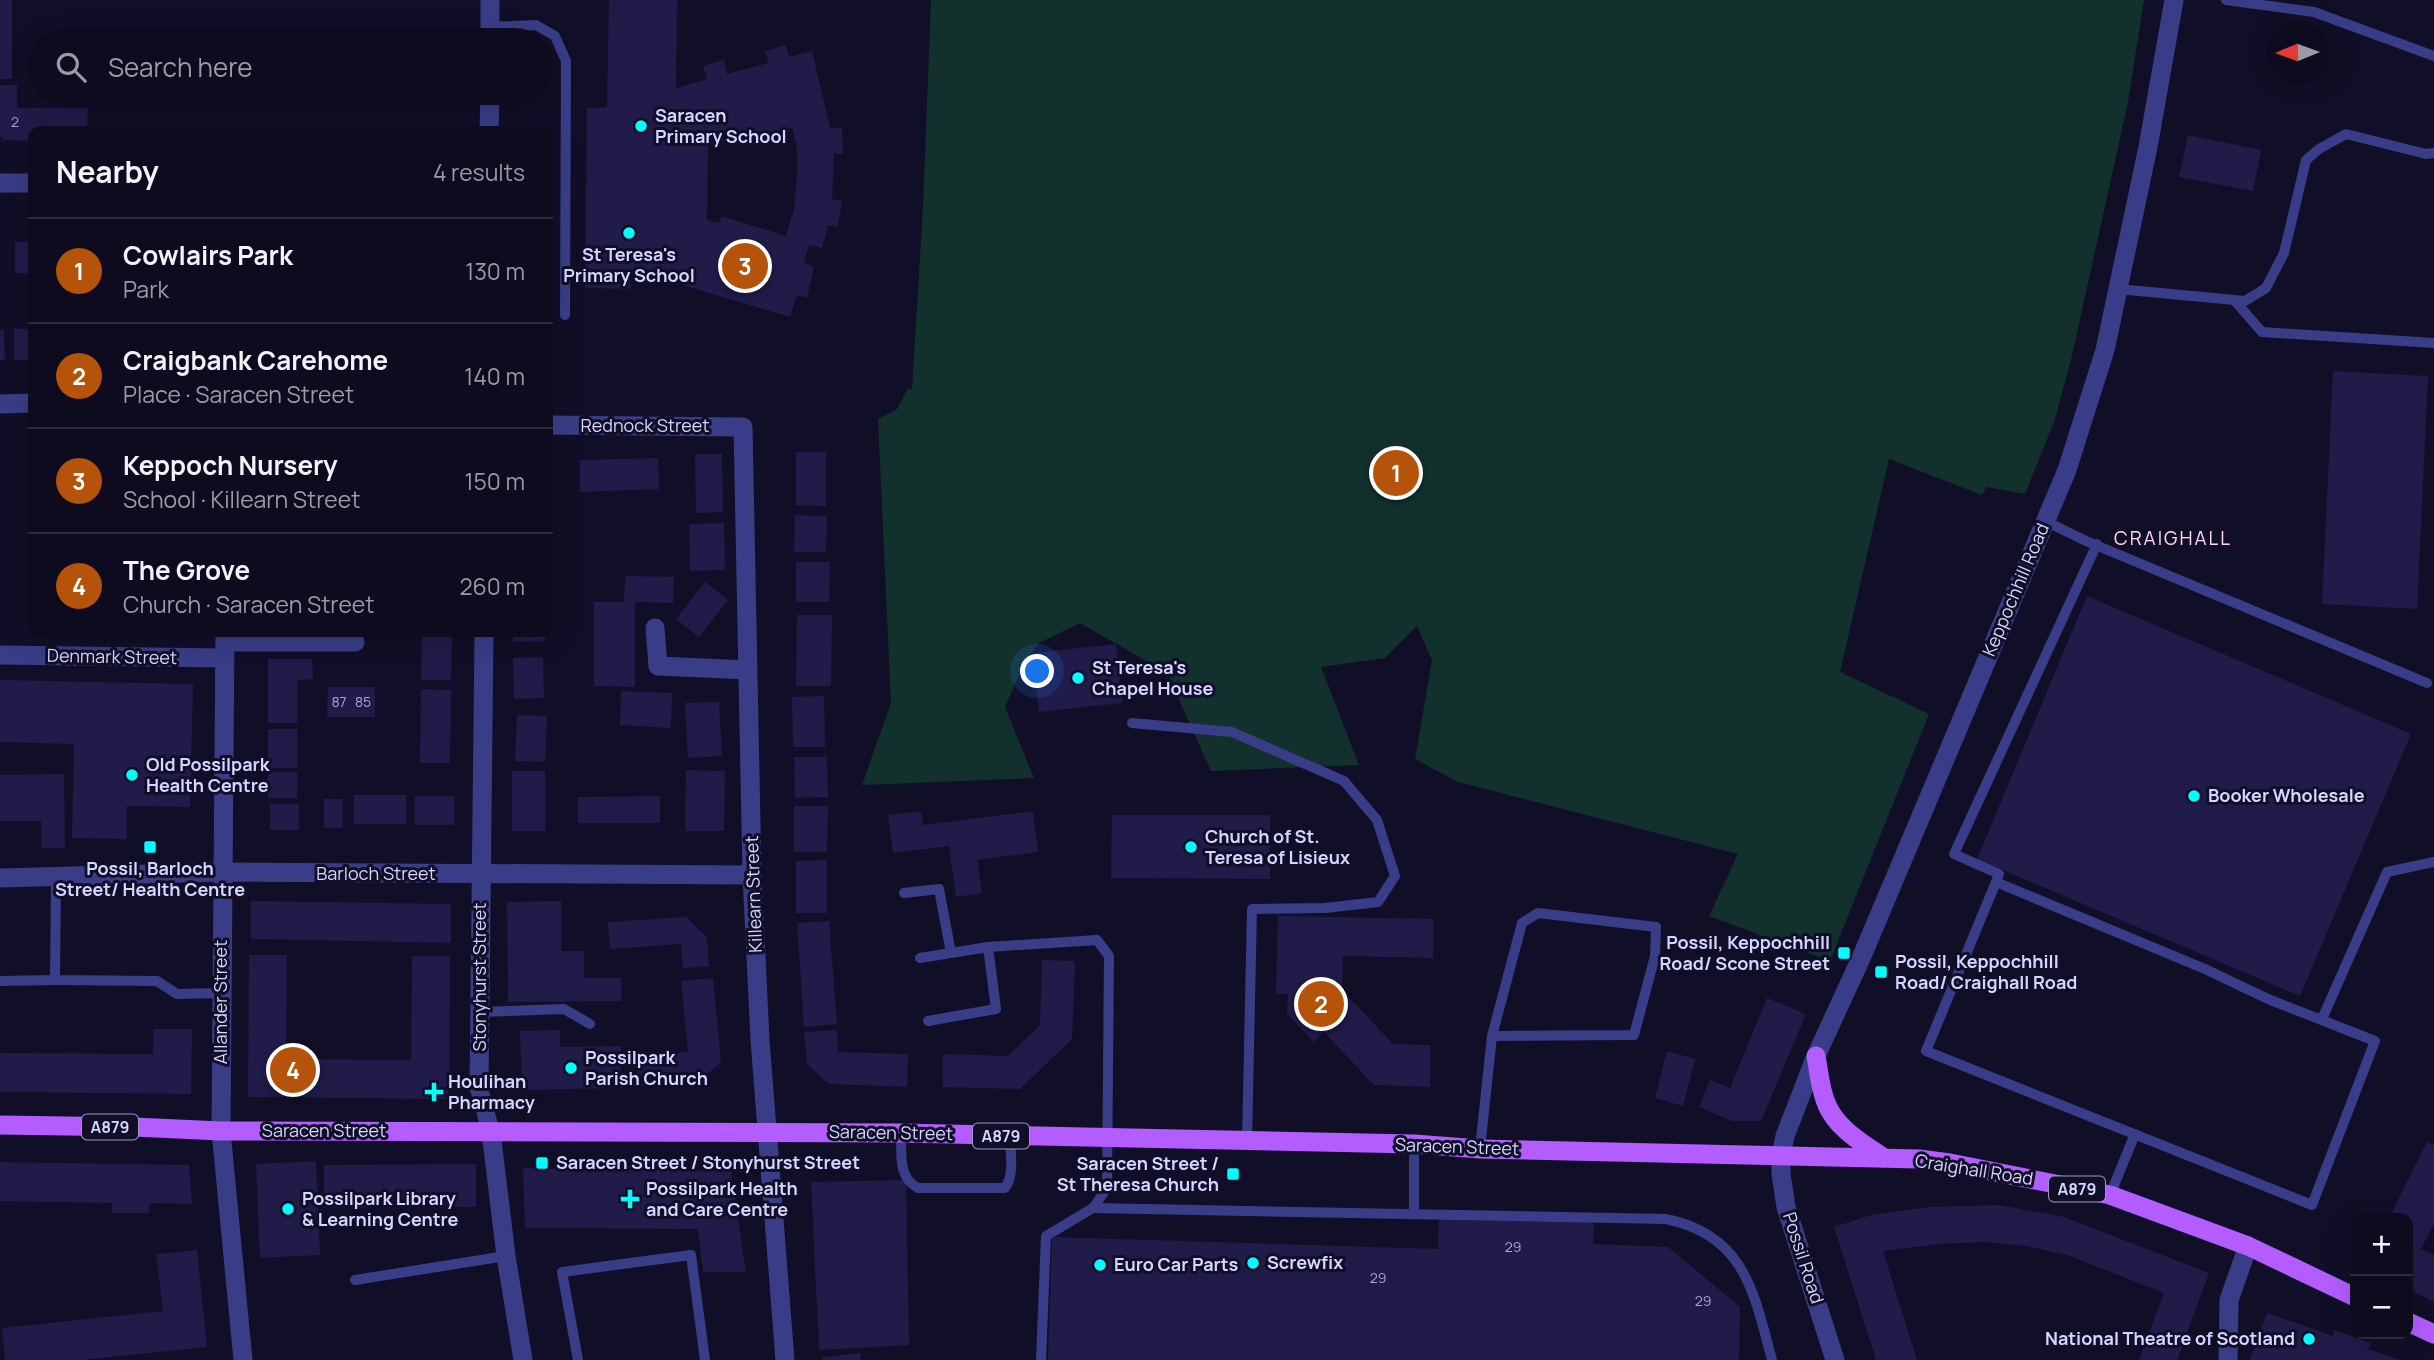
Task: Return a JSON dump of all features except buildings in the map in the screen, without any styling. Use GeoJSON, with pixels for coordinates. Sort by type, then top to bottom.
{"type":"FeatureCollection","features":[{"type":"Feature","properties":{"kind":"main road"},"geometry":{"type":"LineString","coordinates":[[1816,1056],[1823,1092],[1832,1115],[1884,1158]]}},
{"type":"Feature","properties":{"kind":"main road","name":"Saracen Street"},"geometry":{"type":"LineString","coordinates":[[0,1125],[220,1131],[901,1133],[1781,1155]]}},
{"type":"Feature","properties":{"kind":"main road","name":"Craighall Road"},"geometry":{"type":"LineString","coordinates":[[1781,1155],[1950,1163],[2110,1195],[2248,1246],[2350,1295]]}},
{"type":"Feature","properties":{"kind":"main road"},"geometry":{"type":"LineString","coordinates":[[2413,1324],[2434,1334]]}},
{"type":"Feature","properties":{"kind":"street"},"geometry":{"type":"LineString","coordinates":[[490,0],[490,28]]}},
{"type":"Feature","properties":{"kind":"street","name":"Keppochhill Road"},"geometry":{"type":"LineString","coordinates":[[1781,1155],[1791,1117],[1816,1056],[1862,956],[2067,470],[2105,350],[2148,147],[2174,0]]}},
{"type":"Feature","properties":{"kind":"street"},"geometry":{"type":"LineString","coordinates":[[489,105],[489,126]]}},
{"type":"Feature","properties":{"kind":"street"},"geometry":{"type":"LineString","coordinates":[[0,183],[28,183]]}},
{"type":"Feature","properties":{"kind":"street"},"geometry":{"type":"LineString","coordinates":[[0,404],[28,403]]}},
{"type":"Feature","properties":{"kind":"street","name":"Rednock Street"},"geometry":{"type":"LineString","coordinates":[[553,425],[743,426]]}},
{"type":"Feature","properties":{"kind":"street","name":"Killearn Street"},"geometry":{"type":"LineString","coordinates":[[743,426],[752,874],[784,1360]]}},
{"type":"Feature","properties":{"kind":"street"},"geometry":{"type":"LineString","coordinates":[[655,628],[658,666],[748,670]]}},
{"type":"Feature","properties":{"kind":"street","name":"Stonyhurst Street"},"geometry":{"type":"LineString","coordinates":[[484,637],[479,1087],[491,1132],[506,1256],[523,1360]]}},
{"type":"Feature","properties":{"kind":"street"},"geometry":{"type":"LineString","coordinates":[[225,644],[355,642]]}},
{"type":"Feature","properties":{"kind":"street","name":"Denmark Street"},"geometry":{"type":"LineString","coordinates":[[0,655],[225,644]]}},
{"type":"Feature","properties":{"kind":"street","name":"Allander Street"},"geometry":{"type":"LineString","coordinates":[[225,644],[220,1131],[243,1360]]}},
{"type":"Feature","properties":{"kind":"street","name":"Barloch Street"},"geometry":{"type":"LineString","coordinates":[[0,878],[222,872],[752,874]]}},
{"type":"Feature","properties":{"kind":"street","name":"Possil Road"},"geometry":{"type":"LineString","coordinates":[[1781,1155],[1786,1207],[1835,1360]]}},
{"type":"Feature","properties":{"kind":"street"},"geometry":{"type":"LineString","coordinates":[[2228,1360],[2229,1300],[2248,1246]]}},
{"type":"Feature","properties":{"kind":"lane"},"geometry":{"type":"LineString","coordinates":[[2226,0],[2314,12],[2434,56]]}},
{"type":"Feature","properties":{"kind":"lane"},"geometry":{"type":"LineString","coordinates":[[521,28],[536,25],[541,28]]}},
{"type":"Feature","properties":{"kind":"lane"},"geometry":{"type":"LineString","coordinates":[[553,35],[566,61],[565,315]]}},
{"type":"Feature","properties":{"kind":"lane"},"geometry":{"type":"LineString","coordinates":[[2118,289],[2240,300],[2266,288],[2284,253],[2306,160],[2319,149],[2346,134],[2426,154],[2434,153]]}},
{"type":"Feature","properties":{"kind":"lane"},"geometry":{"type":"LineString","coordinates":[[2240,300],[2262,332],[2434,343]]}},
{"type":"Feature","properties":{"kind":"lane"},"geometry":{"type":"LineString","coordinates":[[2045,522],[2427,683]]}},
{"type":"Feature","properties":{"kind":"lane"},"geometry":{"type":"LineString","coordinates":[[1996,882],[2268,999],[2375,1041],[2312,1205],[1926,1051],[1999,874],[1954,854],[2096,544]]}},
{"type":"Feature","properties":{"kind":"lane"},"geometry":{"type":"LineString","coordinates":[[1132,723],[1232,732],[1344,780],[1377,820],[1395,876],[1378,902],[1325,908],[1252,909],[1247,1142]]}},
{"type":"Feature","properties":{"kind":"lane"},"geometry":{"type":"LineString","coordinates":[[2322,1018],[2387,872],[2434,862]]}},
{"type":"Feature","properties":{"kind":"lane"},"geometry":{"type":"LineString","coordinates":[[55,980],[56,877]]}},
{"type":"Feature","properties":{"kind":"lane"},"geometry":{"type":"LineString","coordinates":[[904,893],[939,889],[951,953]]}},
{"type":"Feature","properties":{"kind":"lane"},"geometry":{"type":"LineString","coordinates":[[1480,1149],[1492,1036],[1522,923],[1538,913],[1656,928],[1655,956],[1634,1035],[1492,1036]]}},
{"type":"Feature","properties":{"kind":"lane"},"geometry":{"type":"LineString","coordinates":[[920,958],[988,947],[1097,940],[1109,956],[1107,1188],[1093,1208],[1046,1236],[1041,1360]]}},
{"type":"Feature","properties":{"kind":"lane"},"geometry":{"type":"LineString","coordinates":[[928,1021],[996,1009],[988,947]]}},
{"type":"Feature","properties":{"kind":"lane"},"geometry":{"type":"LineString","coordinates":[[0,981],[157,981],[177,994],[221,993]]}},
{"type":"Feature","properties":{"kind":"lane"},"geometry":{"type":"LineString","coordinates":[[480,1012],[564,1009],[590,1024]]}},
{"type":"Feature","properties":{"kind":"lane"},"geometry":{"type":"LineString","coordinates":[[901,1133],[902,1171],[908,1182],[918,1188],[1005,1188],[1010,1174],[1010,1136]]}},
{"type":"Feature","properties":{"kind":"lane"},"geometry":{"type":"LineString","coordinates":[[2110,1195],[2135,1134]]}},
{"type":"Feature","properties":{"kind":"lane"},"geometry":{"type":"LineString","coordinates":[[1414,1144],[1414,1212]]}},
{"type":"Feature","properties":{"kind":"lane"},"geometry":{"type":"LineString","coordinates":[[1093,1208],[1414,1212],[1666,1219],[1688,1223],[1710,1235],[1730,1251],[1745,1272],[1772,1360]]}},
{"type":"Feature","properties":{"kind":"lane"},"geometry":{"type":"LineString","coordinates":[[578,1360],[562,1272],[691,1255],[705,1360]]}},
{"type":"Feature","properties":{"kind":"lane"},"geometry":{"type":"LineString","coordinates":[[355,1280],[506,1256]]}},
{"type":"Feature","properties":{"kind":"green space"},"geometry":{"type":"Polygon","coordinates":[[[931,0],[2144,0],[2128,102],[2071,360],[2054,422],[2025,494],[1986,487],[1982,495],[1889,459],[1840,672],[1929,714],[1830,961],[1709,916],[1738,854],[1458,782],[1415,759],[1432,660],[1417,626],[1385,658],[1321,667],[1359,765],[1211,771],[1167,673],[1080,623],[1039,643],[1023,665],[1005,707],[1034,778],[862,785],[891,703],[878,419],[897,409],[908,388],[912,390],[931,0]]]}},
{"type":"Feature","properties":{"kind":"place","name":"Saracen Primary School"},"geometry":{"type":"Point","coordinates":[641,126]}},
{"type":"Feature","properties":{"kind":"place","name":"St Teresa's Primary School"},"geometry":{"type":"Point","coordinates":[629,233]}},
{"type":"Feature","properties":{"kind":"place","name":"Keppoch Nursery"},"geometry":{"type":"Point","coordinates":[745,266]}},
{"type":"Feature","properties":{"kind":"place","name":"Cowlairs Park"},"geometry":{"type":"Point","coordinates":[1396,473]}},
{"type":"Feature","properties":{"kind":"place","name":"St Teresa's Chapel House"},"geometry":{"type":"Point","coordinates":[1078,678]}},
{"type":"Feature","properties":{"kind":"place","name":"Old Possilpark Health Centre"},"geometry":{"type":"Point","coordinates":[132,775]}},
{"type":"Feature","properties":{"kind":"place","name":"Booker Wholesale"},"geometry":{"type":"Point","coordinates":[2194,796]}},
{"type":"Feature","properties":{"kind":"place","name":"Possil, Barloch Street/ Health Centre"},"geometry":{"type":"Point","coordinates":[150,847]}},
{"type":"Feature","properties":{"kind":"place","name":"Church of St. Teresa of Lisieux"},"geometry":{"type":"Point","coordinates":[1191,847]}},
{"type":"Feature","properties":{"kind":"place","name":"Possil, Keppochhill Road/ Scone Street"},"geometry":{"type":"Point","coordinates":[1844,953]}},
{"type":"Feature","properties":{"kind":"place","name":"Possil, Keppochhill Road/ Craighall Road"},"geometry":{"type":"Point","coordinates":[1881,972]}},
{"type":"Feature","properties":{"kind":"place","name":"Craigbank Carehome"},"geometry":{"type":"Point","coordinates":[1321,1004]}},
{"type":"Feature","properties":{"kind":"place","name":"Possilpark Parish Church"},"geometry":{"type":"Point","coordinates":[571,1068]}},
{"type":"Feature","properties":{"kind":"place","name":"The Grove"},"geometry":{"type":"Point","coordinates":[293,1070]}},
{"type":"Feature","properties":{"kind":"place","name":"Houlihan Pharmacy"},"geometry":{"type":"Point","coordinates":[434,1092]}},
{"type":"Feature","properties":{"kind":"place","name":"Saracen Street / Stonyhurst Street"},"geometry":{"type":"Point","coordinates":[542,1163]}},
{"type":"Feature","properties":{"kind":"place","name":"Saracen Street / St Theresa Church"},"geometry":{"type":"Point","coordinates":[1233,1174]}},
{"type":"Feature","properties":{"kind":"place","name":"Possilpark Health and Care Centre"},"geometry":{"type":"Point","coordinates":[630,1199]}},
{"type":"Feature","properties":{"kind":"place","name":"Possilpark Library & Learning Centre"},"geometry":{"type":"Point","coordinates":[288,1209]}},
{"type":"Feature","properties":{"kind":"place","name":"Screwfix"},"geometry":{"type":"Point","coordinates":[1253,1263]}},
{"type":"Feature","properties":{"kind":"place","name":"Euro Car Parts"},"geometry":{"type":"Point","coordinates":[1100,1265]}},
{"type":"Feature","properties":{"kind":"place","name":"National Theatre of Scotland"},"geometry":{"type":"Point","coordinates":[2309,1339]}},
{"type":"Feature","properties":{"kind":"district","name":"CRAIGHALL"},"geometry":{"type":"Point","coordinates":[2173,538]}}]}
